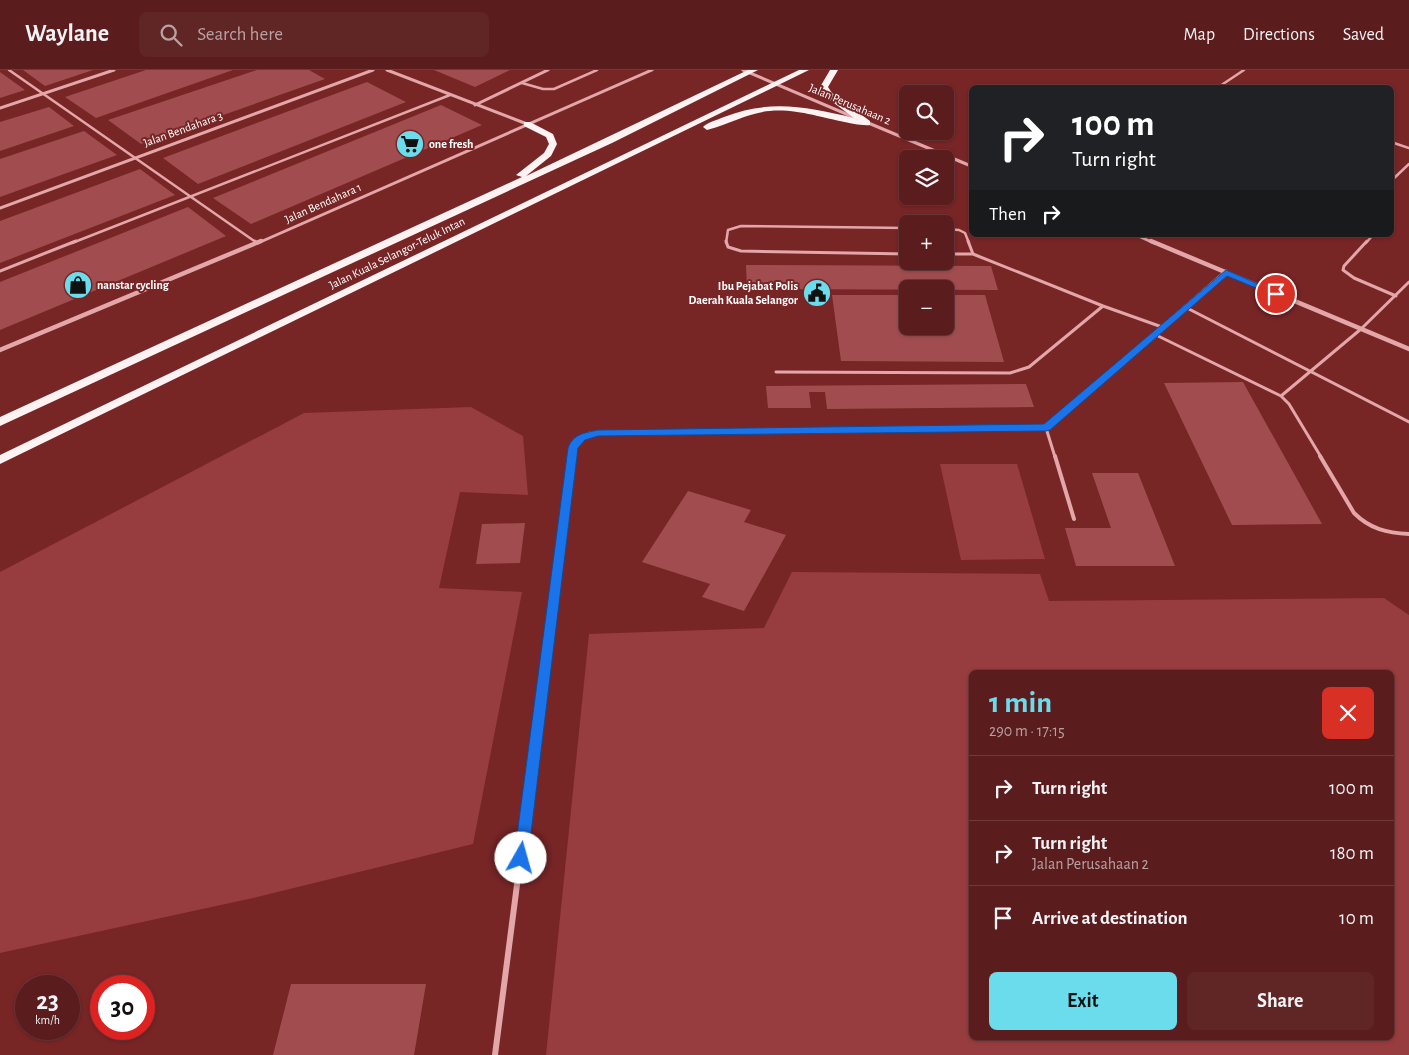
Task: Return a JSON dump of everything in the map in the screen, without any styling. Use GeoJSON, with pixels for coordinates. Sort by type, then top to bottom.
{"type":"FeatureCollection","features":[{"type":"Feature","properties":{"kind":"highway","name":"Jalan Kuala Selangor-Teluk Intan"},"geometry":{"type":"LineString","coordinates":[[0,460],[805,70]]}},
{"type":"Feature","properties":{"kind":"highway"},"geometry":{"type":"LineString","coordinates":[[834,70],[824,87],[829,96],[866,123]]}},
{"type":"Feature","properties":{"kind":"highway","name":"Jalan Kuala Selangor-Teluk Intan"},"geometry":{"type":"LineString","coordinates":[[0,422],[609,140],[749,71]]}},
{"type":"Feature","properties":{"kind":"highway"},"geometry":{"type":"LineString","coordinates":[[585,175],[755,110],[777,108],[810,111],[866,123]]}},
{"type":"Feature","properties":{"kind":"highway"},"geometry":{"type":"LineString","coordinates":[[500,190],[548,154],[553,144],[550,136],[527,124]]}},
{"type":"Feature","properties":{"kind":"street"},"geometry":{"type":"LineString","coordinates":[[0,108],[114,70]]}},
{"type":"Feature","properties":{"kind":"street","name":"Jalan Bendahara 3"},"geometry":{"type":"LineString","coordinates":[[0,208],[373,70]]}},
{"type":"Feature","properties":{"kind":"street"},"geometry":{"type":"LineString","coordinates":[[387,70],[527,124]]}},
{"type":"Feature","properties":{"kind":"street"},"geometry":{"type":"LineString","coordinates":[[475,105],[548,70]]}},
{"type":"Feature","properties":{"kind":"street","name":"Jalan Bendahara 1"},"geometry":{"type":"LineString","coordinates":[[0,350],[257,243],[652,70]]}},
{"type":"Feature","properties":{"kind":"street","name":"Jalan Perusahaan 2"},"geometry":{"type":"LineString","coordinates":[[749,71],[866,123],[969,165]]}},
{"type":"Feature","properties":{"kind":"street"},"geometry":{"type":"LineString","coordinates":[[1141,237],[1409,349]]}},
{"type":"Feature","properties":{"kind":"street"},"geometry":{"type":"LineString","coordinates":[[495,1055],[575,442],[589,434],[598,433],[1046,428],[1226,272]]}},
{"type":"Feature","properties":{"kind":"lane"},"geometry":{"type":"LineString","coordinates":[[9,70],[257,243]]}},
{"type":"Feature","properties":{"kind":"lane"},"geometry":{"type":"LineString","coordinates":[[522,83],[554,90],[597,70]]}},
{"type":"Feature","properties":{"kind":"lane"},"geometry":{"type":"LineString","coordinates":[[1222,85],[1244,70]]}},
{"type":"Feature","properties":{"kind":"lane"},"geometry":{"type":"LineString","coordinates":[[0,271],[450,95]]}},
{"type":"Feature","properties":{"kind":"lane"},"geometry":{"type":"LineString","coordinates":[[1394,143],[1409,148]]}},
{"type":"Feature","properties":{"kind":"lane"},"geometry":{"type":"LineString","coordinates":[[1394,178],[1409,164]]}},
{"type":"Feature","properties":{"kind":"lane"},"geometry":{"type":"LineString","coordinates":[[899,228],[741,226],[728,230],[726,243],[728,247],[741,251],[899,254]]}},
{"type":"Feature","properties":{"kind":"lane"},"geometry":{"type":"LineString","coordinates":[[954,230],[965,233],[973,254]]}},
{"type":"Feature","properties":{"kind":"lane"},"geometry":{"type":"LineString","coordinates":[[1371,237],[1344,266],[1343,270],[1354,278],[1396,296]]}},
{"type":"Feature","properties":{"kind":"lane"},"geometry":{"type":"LineString","coordinates":[[954,254],[973,254],[1103,306],[1162,327]]}},
{"type":"Feature","properties":{"kind":"lane"},"geometry":{"type":"LineString","coordinates":[[1281,396],[1361,329],[1409,282]]}},
{"type":"Feature","properties":{"kind":"lane"},"geometry":{"type":"LineString","coordinates":[[776,372],[1018,372],[1029,367],[1103,306]]}},
{"type":"Feature","properties":{"kind":"lane"},"geometry":{"type":"LineString","coordinates":[[1185,307],[1409,422]]}},
{"type":"Feature","properties":{"kind":"lane"},"geometry":{"type":"LineString","coordinates":[[1154,334],[1281,396],[1289,404],[1354,513],[1361,521],[1384,532],[1409,534]]}},
{"type":"Feature","properties":{"kind":"lane"},"geometry":{"type":"LineString","coordinates":[[1046,428],[1074,520]]}},
{"type":"Feature","properties":{"kind":"shaded area"},"geometry":{"type":"Polygon","coordinates":[[[471,407],[523,436],[528,495],[460,492],[439,588],[522,592],[473,844],[253,898],[0,953],[0,572],[304,413],[471,407]]]}},
{"type":"Feature","properties":{"kind":"shaded area"},"geometry":{"type":"Polygon","coordinates":[[[940,464],[1017,464],[1045,559],[961,560],[940,464]]]}},
{"type":"Feature","properties":{"kind":"shaded area"},"geometry":{"type":"Polygon","coordinates":[[[792,572],[1040,574],[1049,601],[1384,598],[1409,615],[1409,1055],[546,1055],[589,634],[764,628],[792,572]]]}},
{"type":"Feature","properties":{"kind":"building"},"geometry":{"type":"Polygon","coordinates":[[[23,70],[93,70],[45,86],[23,70]]]}},
{"type":"Feature","properties":{"kind":"building"},"geometry":{"type":"Polygon","coordinates":[[[146,70],[233,70],[96,118],[65,97],[146,70]]]}},
{"type":"Feature","properties":{"kind":"building"},"geometry":{"type":"Polygon","coordinates":[[[257,70],[309,70],[325,79],[141,144],[108,120],[257,70]]]}},
{"type":"Feature","properties":{"kind":"building"},"geometry":{"type":"Polygon","coordinates":[[[434,70],[510,70],[475,87],[434,70]]]}},
{"type":"Feature","properties":{"kind":"building"},"geometry":{"type":"Polygon","coordinates":[[[0,72],[25,90],[0,98],[0,72]]]}},
{"type":"Feature","properties":{"kind":"building"},"geometry":{"type":"Polygon","coordinates":[[[367,82],[406,102],[198,184],[163,158],[367,82]]]}},
{"type":"Feature","properties":{"kind":"building"},"geometry":{"type":"Polygon","coordinates":[[[441,105],[482,125],[251,224],[213,198],[441,105]]]}},
{"type":"Feature","properties":{"kind":"building"},"geometry":{"type":"Polygon","coordinates":[[[49,107],[74,126],[0,151],[0,122],[49,107]]]}},
{"type":"Feature","properties":{"kind":"building"},"geometry":{"type":"Polygon","coordinates":[[[84,131],[117,155],[0,197],[0,159],[84,131]]]}},
{"type":"Feature","properties":{"kind":"building"},"geometry":{"type":"Polygon","coordinates":[[[140,169],[175,195],[0,263],[0,221],[140,169]]]}},
{"type":"Feature","properties":{"kind":"building"},"geometry":{"type":"Polygon","coordinates":[[[188,207],[226,236],[0,330],[0,282],[188,207]]]}},
{"type":"Feature","properties":{"kind":"building"},"geometry":{"type":"Polygon","coordinates":[[[746,265],[899,266],[899,270],[954,270],[954,266],[991,266],[998,290],[954,290],[954,280],[899,280],[899,290],[747,289],[746,265]]]}},
{"type":"Feature","properties":{"kind":"building"},"geometry":{"type":"Polygon","coordinates":[[[832,295],[899,295],[899,335],[954,335],[954,295],[985,295],[1004,362],[841,361],[832,295]]]}},
{"type":"Feature","properties":{"kind":"building"},"geometry":{"type":"Polygon","coordinates":[[[1243,382],[1322,524],[1232,525],[1164,383],[1243,382]]]}},
{"type":"Feature","properties":{"kind":"building"},"geometry":{"type":"Polygon","coordinates":[[[1026,384],[1034,407],[827,409],[825,392],[809,392],[811,408],[768,408],[766,386],[1026,384]]]}},
{"type":"Feature","properties":{"kind":"building"},"geometry":{"type":"Polygon","coordinates":[[[1092,473],[1138,473],[1175,566],[1076,566],[1065,528],[1111,528],[1092,473]]]}},
{"type":"Feature","properties":{"kind":"building"},"geometry":{"type":"Polygon","coordinates":[[[688,491],[751,510],[744,522],[786,535],[744,611],[702,597],[710,584],[642,562],[688,491]]]}},
{"type":"Feature","properties":{"kind":"building"},"geometry":{"type":"Polygon","coordinates":[[[525,523],[520,563],[476,564],[482,524],[525,523]]]}},
{"type":"Feature","properties":{"kind":"building"},"geometry":{"type":"Polygon","coordinates":[[[291,984],[426,984],[414,1055],[273,1055],[291,984]]]}},
{"type":"Feature","properties":{"kind":"place","name":"one fresh"},"geometry":{"type":"Point","coordinates":[410,144]}},
{"type":"Feature","properties":{"kind":"place","name":"nanstar cycling"},"geometry":{"type":"Point","coordinates":[78,285]}},
{"type":"Feature","properties":{"kind":"place","name":"Ibu Pejabat Polis Daerah Kuala Selangor"},"geometry":{"type":"Point","coordinates":[817,293]}},
{"type":"Feature","properties":{"kind":"route"},"geometry":{"type":"LineString","coordinates":[[521,858],[573,448],[575,442],[581,437],[598,433],[1046,428],[1226,272],[1276,294]]}}]}
